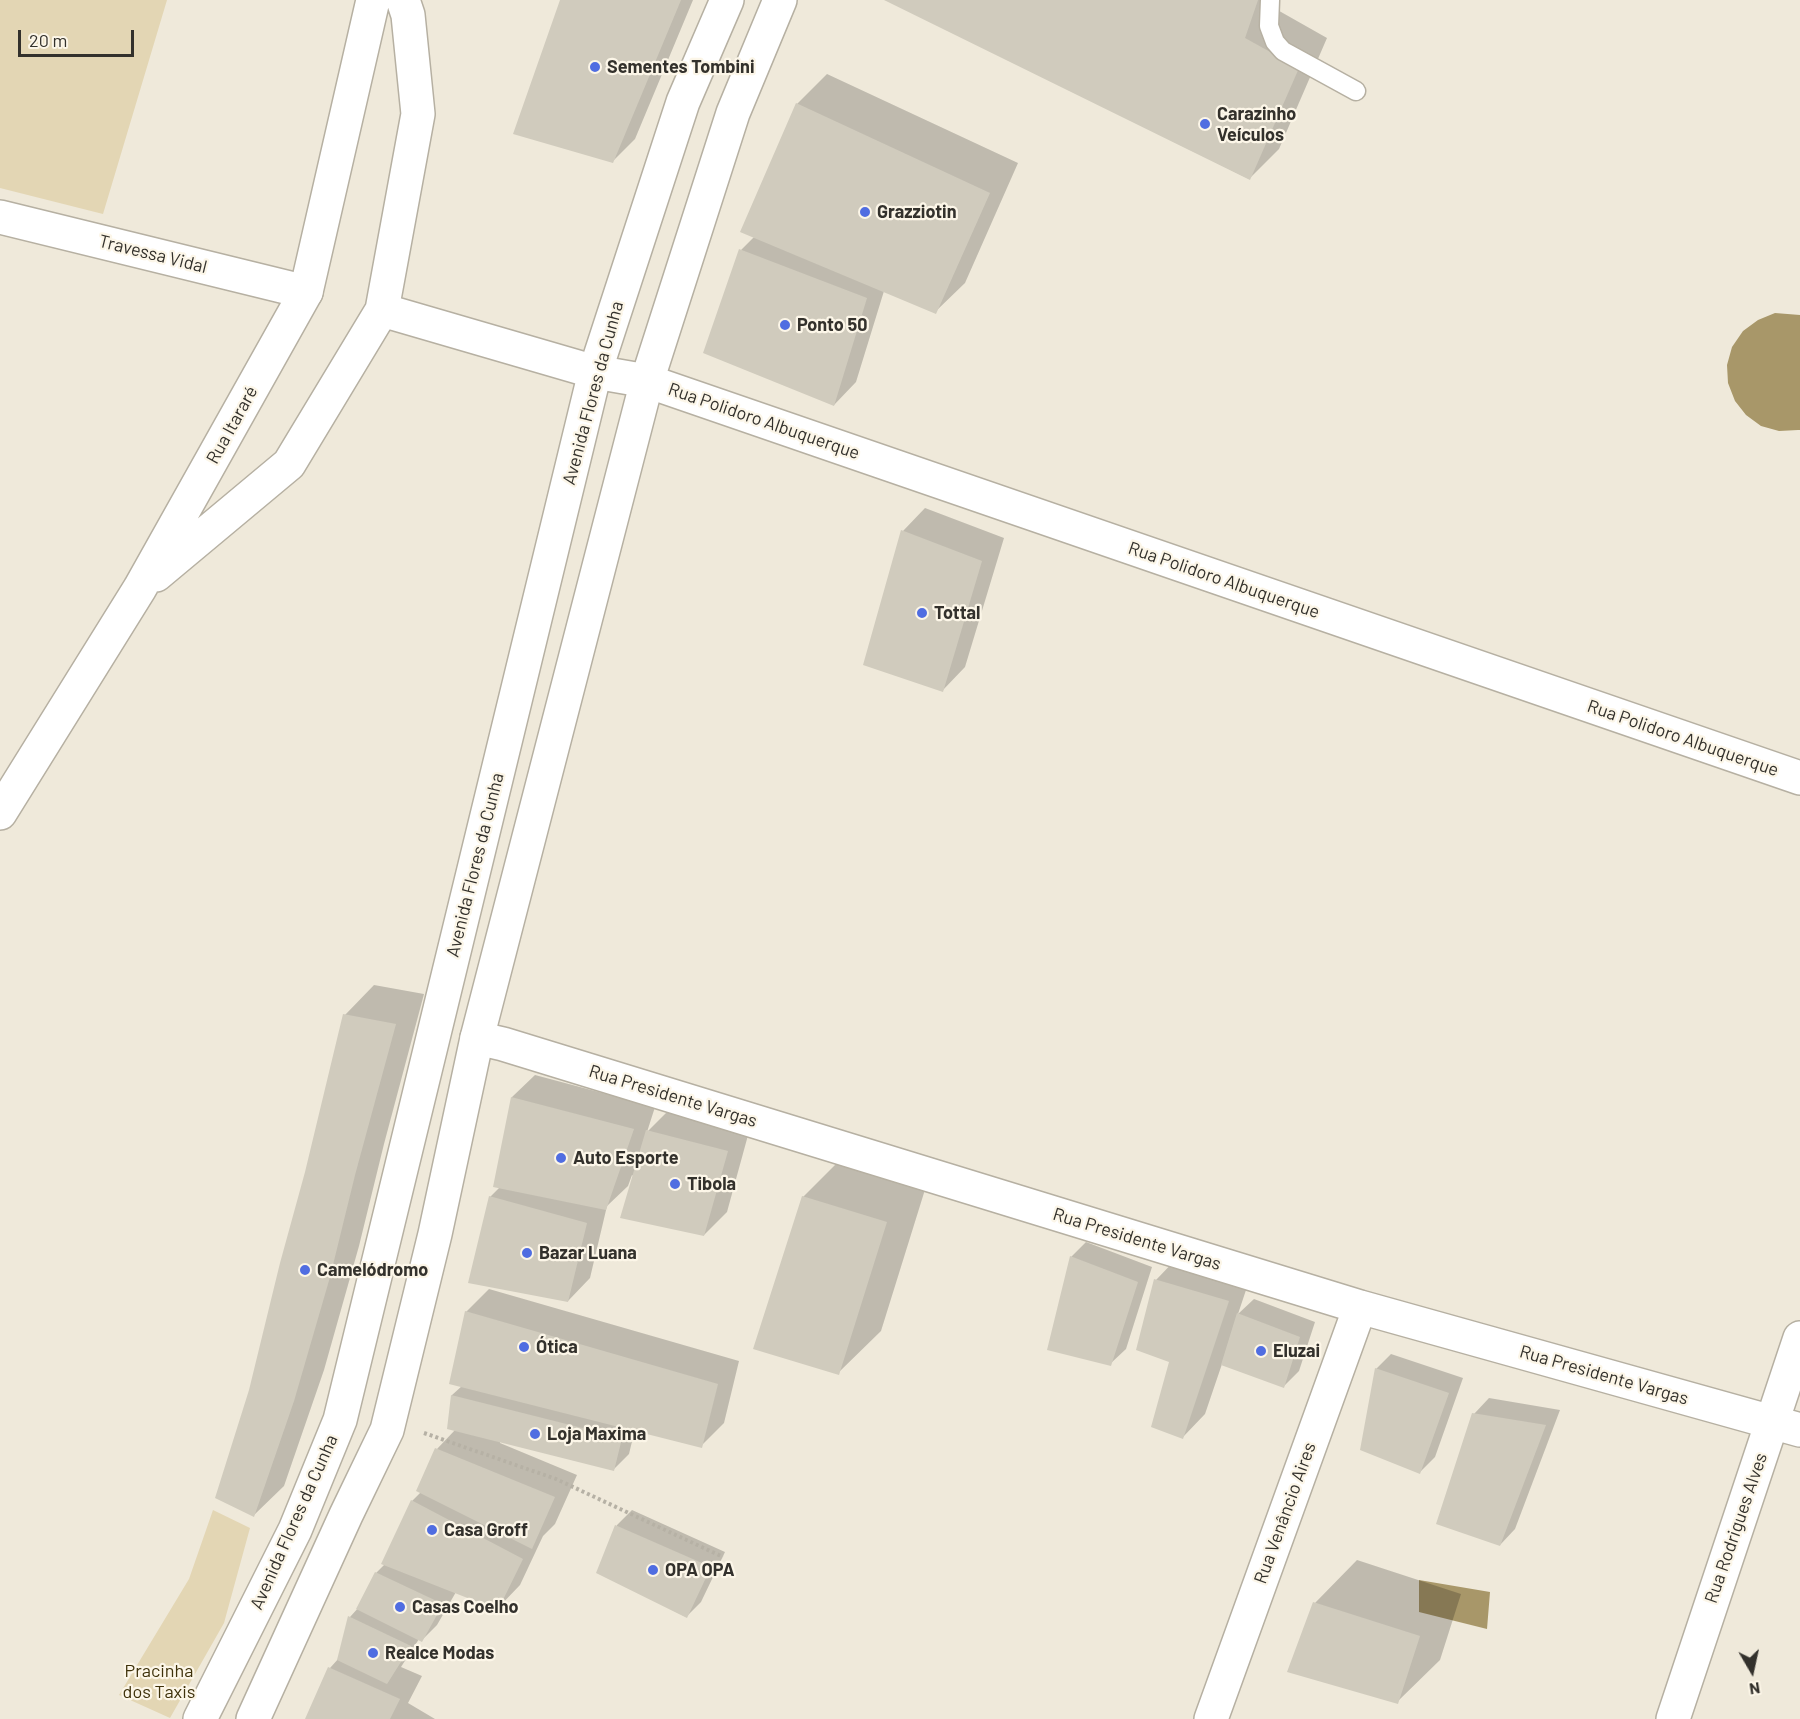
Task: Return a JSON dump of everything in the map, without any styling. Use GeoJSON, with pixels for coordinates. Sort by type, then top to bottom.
{"type":"FeatureCollection","features":[{"type":"Feature","properties":{"kind":"street","name":"Rua Itararé"},"geometry":{"type":"LineString","coordinates":[[0,813],[140,588],[306,292],[374,0]]}},
{"type":"Feature","properties":{"kind":"street"},"geometry":{"type":"LineString","coordinates":[[140,588],[289,464],[382,310],[418,114],[408,15],[403,0]]}},
{"type":"Feature","properties":{"kind":"street","name":"Avenida Flores da Cunha"},"geometry":{"type":"LineString","coordinates":[[200,1719],[295,1530],[340,1420],[596,372],[683,102],[727,0]]}},
{"type":"Feature","properties":{"kind":"street"},"geometry":{"type":"LineString","coordinates":[[253,1719],[387,1430],[435,1234],[477,1038],[647,381],[733,113],[780,0]]}},
{"type":"Feature","properties":{"kind":"street","name":"Travessa Vidal"},"geometry":{"type":"LineString","coordinates":[[0,217],[306,292]]}},
{"type":"Feature","properties":{"kind":"street"},"geometry":{"type":"LineString","coordinates":[[382,310],[596,372],[647,381]]}},
{"type":"Feature","properties":{"kind":"street","name":"Rua Polidoro Albuquerque"},"geometry":{"type":"LineString","coordinates":[[647,381],[1800,778]]}},
{"type":"Feature","properties":{"kind":"street","name":"Rua Presidente Vargas"},"geometry":{"type":"LineString","coordinates":[[477,1038],[514,1047],[1360,1307],[1786,1426]]}},
{"type":"Feature","properties":{"kind":"street","name":"Rua Venâncio Aires"},"geometry":{"type":"LineString","coordinates":[[1211,1719],[1360,1307]]}},
{"type":"Feature","properties":{"kind":"street","name":"Rua Rodrigues Alves"},"geometry":{"type":"LineString","coordinates":[[1672,1719],[1786,1426],[1800,1338]]}},
{"type":"Feature","properties":{"kind":"lane"},"geometry":{"type":"LineString","coordinates":[[1270,0],[1269,26],[1275,42],[1284,51],[1356,91]]}},
{"type":"Feature","properties":{"kind":"path"},"geometry":{"type":"LineString","coordinates":[[389,1421],[555,1479],[723,1557]]}},
{"type":"Feature","properties":{"kind":"green space"},"geometry":{"type":"Polygon","coordinates":[[[0,0],[167,0],[103,214],[0,188],[0,0]]]}},
{"type":"Feature","properties":{"kind":"green space","name":"Pracinha dos Taxis"},"geometry":{"type":"Polygon","coordinates":[[[213,1510],[250,1528],[224,1623],[170,1718],[119,1695],[189,1579],[213,1510]]]}},
{"type":"Feature","properties":{"kind":"shaded area"},"geometry":{"type":"Polygon","coordinates":[[[1775,313],[1800,315],[1800,430],[1779,431],[1761,426],[1746,415],[1735,401],[1728,383],[1727,365],[1732,347],[1743,331],[1758,320],[1775,313]]]}},
{"type":"Feature","properties":{"kind":"shaded area"},"geometry":{"type":"Polygon","coordinates":[[[1419,1580],[1490,1592],[1487,1629],[1419,1612],[1419,1580]]]}},
{"type":"Feature","properties":{"kind":"building","name":"Sementes Tombini"},"geometry":{"type":"Polygon","coordinates":[[[560,0],[681,0],[613,163],[513,134],[560,0]]]}},
{"type":"Feature","properties":{"kind":"building","name":"Carazinho Veículos"},"geometry":{"type":"Polygon","coordinates":[[[884,0],[1258,0],[1245,38],[1299,68],[1250,180],[884,0]]]}},
{"type":"Feature","properties":{"kind":"building","name":"Grazziotin"},"geometry":{"type":"Polygon","coordinates":[[[796,103],[990,193],[936,314],[740,232],[796,103]]]}},
{"type":"Feature","properties":{"kind":"building","name":"Ponto 50"},"geometry":{"type":"Polygon","coordinates":[[[739,249],[867,298],[834,406],[703,353],[739,249]]]}},
{"type":"Feature","properties":{"kind":"building","name":"Tottal"},"geometry":{"type":"Polygon","coordinates":[[[901,530],[982,561],[943,692],[863,665],[901,530]]]}},
{"type":"Feature","properties":{"kind":"building","name":"Camelódromo"},"geometry":{"type":"Polygon","coordinates":[[[343,1014],[396,1024],[330,1277],[294,1401],[254,1517],[215,1498],[249,1390],[343,1014]]]}},
{"type":"Feature","properties":{"kind":"building","name":"Auto Esporte"},"geometry":{"type":"Polygon","coordinates":[[[511,1097],[634,1129],[606,1210],[493,1187],[511,1097]]]}},
{"type":"Feature","properties":{"kind":"building","name":"Tibola"},"geometry":{"type":"Polygon","coordinates":[[[646,1130],[728,1151],[704,1236],[620,1218],[646,1130]]]}},
{"type":"Feature","properties":{"kind":"building","name":"Bazar Luana"},"geometry":{"type":"Polygon","coordinates":[[[489,1196],[587,1223],[568,1302],[468,1283],[489,1196]]]}},
{"type":"Feature","properties":{"kind":"building"},"geometry":{"type":"Polygon","coordinates":[[[802,1196],[887,1222],[839,1375],[753,1349],[802,1196]]]}},
{"type":"Feature","properties":{"kind":"building"},"geometry":{"type":"Polygon","coordinates":[[[1070,1256],[1138,1282],[1111,1366],[1047,1350],[1070,1256]]]}},
{"type":"Feature","properties":{"kind":"building"},"geometry":{"type":"Polygon","coordinates":[[[1154,1279],[1229,1301],[1183,1439],[1151,1427],[1169,1362],[1136,1350],[1154,1279]]]}},
{"type":"Feature","properties":{"kind":"building","name":"Ótica"},"geometry":{"type":"Polygon","coordinates":[[[465,1311],[718,1384],[702,1448],[449,1384],[465,1311]]]}},
{"type":"Feature","properties":{"kind":"building","name":"Eluzai"},"geometry":{"type":"Polygon","coordinates":[[[1237,1313],[1300,1337],[1284,1388],[1221,1365],[1237,1313]]]}},
{"type":"Feature","properties":{"kind":"building"},"geometry":{"type":"Polygon","coordinates":[[[1375,1368],[1449,1393],[1420,1474],[1360,1450],[1375,1368]]]}},
{"type":"Feature","properties":{"kind":"building","name":"Loja Maxima"},"geometry":{"type":"Polygon","coordinates":[[[451,1395],[622,1438],[614,1471],[447,1429],[451,1395]]]}},
{"type":"Feature","properties":{"kind":"building"},"geometry":{"type":"Polygon","coordinates":[[[1472,1413],[1546,1425],[1500,1546],[1436,1524],[1472,1413]]]}},
{"type":"Feature","properties":{"kind":"building"},"geometry":{"type":"Polygon","coordinates":[[[435,1448],[555,1497],[532,1549],[416,1491],[435,1448]]]}},
{"type":"Feature","properties":{"kind":"building","name":"Casa Groff"},"geometry":{"type":"Polygon","coordinates":[[[411,1500],[523,1559],[498,1610],[381,1564],[411,1500]]]}},
{"type":"Feature","properties":{"kind":"building","name":"OPA OPA"},"geometry":{"type":"Polygon","coordinates":[[[615,1525],[711,1567],[687,1618],[596,1573],[615,1525]]]}},
{"type":"Feature","properties":{"kind":"building","name":"Casas Coelho"},"geometry":{"type":"Polygon","coordinates":[[[375,1572],[443,1604],[422,1642],[356,1609],[375,1572]]]}},
{"type":"Feature","properties":{"kind":"building"},"geometry":{"type":"Polygon","coordinates":[[[1313,1602],[1420,1636],[1398,1704],[1287,1672],[1313,1602]]]}},
{"type":"Feature","properties":{"kind":"building","name":"Realce Modas"},"geometry":{"type":"Polygon","coordinates":[[[348,1616],[411,1646],[387,1684],[337,1660],[348,1616]]]}},
{"type":"Feature","properties":{"kind":"building"},"geometry":{"type":"Polygon","coordinates":[[[328,1667],[400,1699],[390,1719],[305,1719],[328,1667]]]}},
{"type":"Feature","properties":{"kind":"place","name":"Sementes Tombini"},"geometry":{"type":"Point","coordinates":[595,67]}},
{"type":"Feature","properties":{"kind":"place","name":"Carazinho Veículos"},"geometry":{"type":"Point","coordinates":[1205,124]}},
{"type":"Feature","properties":{"kind":"place","name":"Grazziotin"},"geometry":{"type":"Point","coordinates":[865,212]}},
{"type":"Feature","properties":{"kind":"place","name":"Ponto 50"},"geometry":{"type":"Point","coordinates":[785,325]}},
{"type":"Feature","properties":{"kind":"place","name":"Tottal"},"geometry":{"type":"Point","coordinates":[922,613]}},
{"type":"Feature","properties":{"kind":"place","name":"Auto Esporte"},"geometry":{"type":"Point","coordinates":[561,1158]}},
{"type":"Feature","properties":{"kind":"place","name":"Tibola"},"geometry":{"type":"Point","coordinates":[675,1184]}},
{"type":"Feature","properties":{"kind":"place","name":"Bazar Luana"},"geometry":{"type":"Point","coordinates":[527,1253]}},
{"type":"Feature","properties":{"kind":"place","name":"Camelódromo"},"geometry":{"type":"Point","coordinates":[305,1270]}},
{"type":"Feature","properties":{"kind":"place","name":"Ótica"},"geometry":{"type":"Point","coordinates":[524,1347]}},
{"type":"Feature","properties":{"kind":"place","name":"Eluzai"},"geometry":{"type":"Point","coordinates":[1261,1351]}},
{"type":"Feature","properties":{"kind":"place","name":"Loja Maxima"},"geometry":{"type":"Point","coordinates":[535,1434]}},
{"type":"Feature","properties":{"kind":"place","name":"Casa Groff"},"geometry":{"type":"Point","coordinates":[432,1530]}},
{"type":"Feature","properties":{"kind":"place","name":"OPA OPA"},"geometry":{"type":"Point","coordinates":[653,1570]}},
{"type":"Feature","properties":{"kind":"place","name":"Casas Coelho"},"geometry":{"type":"Point","coordinates":[400,1607]}},
{"type":"Feature","properties":{"kind":"place","name":"Realce Modas"},"geometry":{"type":"Point","coordinates":[373,1653]}}]}
